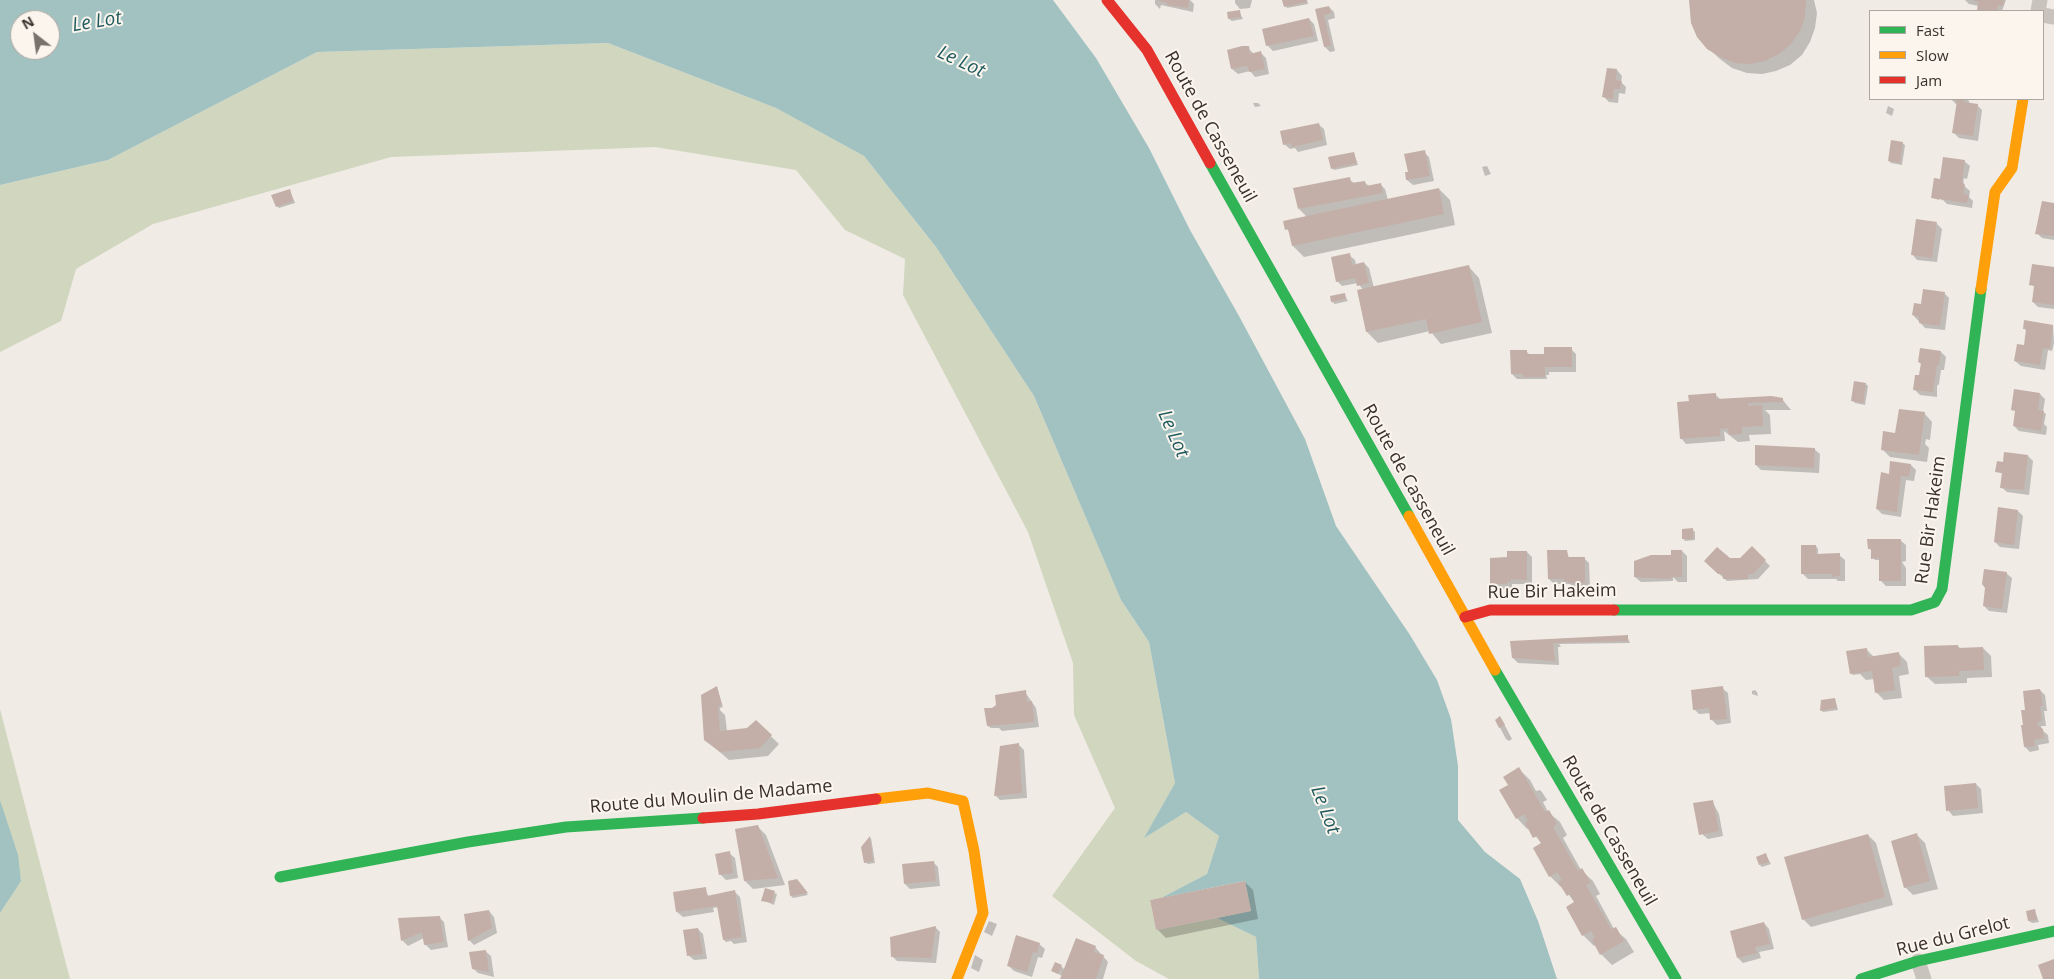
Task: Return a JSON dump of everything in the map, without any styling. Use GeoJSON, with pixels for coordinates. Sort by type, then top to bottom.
{"type":"FeatureCollection","features":[{"type":"Feature","properties":{"kind":"street","name":"Route de Casseneuil"},"geometry":{"type":"LineString","coordinates":[[1107,0],[1147,50],[1519,712],[1676,979]]}},
{"type":"Feature","properties":{"kind":"street","name":"Rue Bir Hakeim"},"geometry":{"type":"LineString","coordinates":[[1465,616],[1490,610],[1912,610],[1935,602],[1942,589],[1969,371],[1995,192],[2012,168],[2023,100]]}},
{"type":"Feature","properties":{"kind":"street","name":"Route du Moulin de Madame"},"geometry":{"type":"LineString","coordinates":[[280,877],[468,842],[566,827],[758,814],[928,793],[963,801],[974,851],[983,913],[958,979]]}},
{"type":"Feature","properties":{"kind":"street","name":"Rue du Grelot"},"geometry":{"type":"LineString","coordinates":[[1861,979],[1918,961],[2054,931]]}},
{"type":"Feature","properties":{"kind":"street"},"geometry":{"type":"LineString","coordinates":[[1918,961],[1924,979]]}},
{"type":"Feature","properties":{"kind":"green space"},"geometry":{"type":"Polygon","coordinates":[[[608,43],[776,108],[864,156],[936,247],[1034,396],[1121,600],[1149,642],[1175,783],[1145,837],[1186,812],[1219,836],[1207,874],[1161,898],[1150,900],[1156,930],[1217,918],[1256,937],[1259,979],[1169,979],[1136,961],[1052,896],[1115,808],[1074,715],[1073,663],[1028,532],[903,295],[905,259],[845,230],[796,170],[655,147],[391,157],[153,224],[76,269],[61,321],[0,352],[0,185],[108,160],[317,52],[608,43]]]}},
{"type":"Feature","properties":{"kind":"green space"},"geometry":{"type":"Polygon","coordinates":[[[0,709],[70,979],[0,979],[0,913],[21,880],[0,800],[0,709]]]}},
{"type":"Feature","properties":{"kind":"water","name":"Le Lot"},"geometry":{"type":"Polygon","coordinates":[[[0,0],[1053,0],[1096,58],[1149,148],[1190,230],[1305,439],[1336,526],[1410,635],[1437,680],[1451,719],[1458,766],[1458,820],[1485,852],[1520,879],[1538,921],[1557,979],[1259,979],[1256,937],[1217,918],[1251,911],[1245,881],[1161,898],[1207,874],[1219,836],[1186,812],[1144,838],[1175,783],[1149,642],[1121,600],[1034,396],[936,247],[864,156],[776,108],[608,43],[317,52],[108,160],[0,185],[0,0]]]}},
{"type":"Feature","properties":{"kind":"water"},"geometry":{"type":"Polygon","coordinates":[[[0,800],[18,855],[21,881],[0,913],[0,800]]]}},
{"type":"Feature","properties":{"kind":"building"},"geometry":{"type":"Polygon","coordinates":[[[1157,0],[1189,0],[1188,8],[1167,5],[1167,3],[1157,0]]]}},
{"type":"Feature","properties":{"kind":"building"},"geometry":{"type":"Polygon","coordinates":[[[1282,0],[1306,0],[1307,2],[1284,7],[1282,0]]]}},
{"type":"Feature","properties":{"kind":"building"},"geometry":{"type":"Polygon","coordinates":[[[1689,0],[1806,0],[1805,17],[1800,31],[1791,44],[1779,54],[1765,61],[1750,64],[1735,63],[1707,49],[1697,37],[1691,23],[1689,0]]]}},
{"type":"Feature","properties":{"kind":"building"},"geometry":{"type":"Polygon","coordinates":[[[1972,0],[2004,0],[2003,6],[1998,5],[1997,10],[1977,10],[1978,2],[1972,0]]]}},
{"type":"Feature","properties":{"kind":"building"},"geometry":{"type":"Polygon","coordinates":[[[1329,6],[1331,13],[1324,15],[1331,46],[1324,47],[1315,9],[1329,6]]]}},
{"type":"Feature","properties":{"kind":"building"},"geometry":{"type":"Polygon","coordinates":[[[1240,10],[1241,17],[1228,19],[1227,12],[1240,10]]]}},
{"type":"Feature","properties":{"kind":"building"},"geometry":{"type":"Polygon","coordinates":[[[1309,18],[1314,36],[1266,46],[1262,29],[1309,18]]]}},
{"type":"Feature","properties":{"kind":"building"},"geometry":{"type":"Polygon","coordinates":[[[1249,46],[1250,54],[1261,51],[1265,69],[1249,72],[1248,66],[1231,69],[1227,50],[1249,46]]]}},
{"type":"Feature","properties":{"kind":"building"},"geometry":{"type":"Polygon","coordinates":[[[1607,68],[1617,69],[1616,80],[1622,81],[1620,89],[1614,89],[1613,99],[1602,97],[1607,68]]]}},
{"type":"Feature","properties":{"kind":"building"},"geometry":{"type":"Polygon","coordinates":[[[1952,100],[1965,100],[1964,102],[1978,104],[1973,136],[1952,133],[1957,101],[1952,100]]]}},
{"type":"Feature","properties":{"kind":"building"},"geometry":{"type":"Polygon","coordinates":[[[1319,123],[1323,140],[1292,147],[1291,143],[1283,145],[1280,131],[1319,123]]]}},
{"type":"Feature","properties":{"kind":"building"},"geometry":{"type":"Polygon","coordinates":[[[1891,140],[1903,142],[1900,163],[1888,161],[1891,140]]]}},
{"type":"Feature","properties":{"kind":"building"},"geometry":{"type":"Polygon","coordinates":[[[1425,150],[1430,176],[1406,180],[1405,172],[1408,172],[1404,154],[1425,150]]]}},
{"type":"Feature","properties":{"kind":"building"},"geometry":{"type":"Polygon","coordinates":[[[1354,152],[1357,163],[1331,169],[1328,157],[1354,152]]]}},
{"type":"Feature","properties":{"kind":"building"},"geometry":{"type":"Polygon","coordinates":[[[1943,157],[1965,160],[1962,181],[1965,185],[1963,194],[1969,195],[1967,203],[1931,198],[1934,178],[1940,179],[1943,157]]]}},
{"type":"Feature","properties":{"kind":"building"},"geometry":{"type":"Polygon","coordinates":[[[1350,177],[1351,183],[1365,181],[1366,186],[1381,183],[1383,193],[1298,209],[1293,188],[1350,177]]]}},
{"type":"Feature","properties":{"kind":"building"},"geometry":{"type":"Polygon","coordinates":[[[1439,188],[1444,214],[1292,246],[1288,229],[1285,230],[1283,221],[1439,188]]]}},
{"type":"Feature","properties":{"kind":"building"},"geometry":{"type":"Polygon","coordinates":[[[290,189],[293,201],[276,207],[271,195],[290,189]]]}},
{"type":"Feature","properties":{"kind":"building"},"geometry":{"type":"Polygon","coordinates":[[[2042,201],[2054,203],[2054,236],[2035,234],[2042,201]]]}},
{"type":"Feature","properties":{"kind":"building"},"geometry":{"type":"Polygon","coordinates":[[[1916,219],[1937,222],[1932,258],[1911,255],[1916,219]]]}},
{"type":"Feature","properties":{"kind":"building"},"geometry":{"type":"Polygon","coordinates":[[[1350,253],[1352,265],[1364,262],[1369,283],[1357,286],[1355,278],[1336,282],[1331,257],[1350,253]]]}},
{"type":"Feature","properties":{"kind":"building"},"geometry":{"type":"Polygon","coordinates":[[[2032,264],[2054,267],[2054,305],[2032,302],[2034,286],[2029,285],[2032,264]]]}},
{"type":"Feature","properties":{"kind":"building"},"geometry":{"type":"Polygon","coordinates":[[[1469,265],[1482,322],[1429,334],[1426,319],[1366,332],[1357,290],[1469,265]]]}},
{"type":"Feature","properties":{"kind":"building"},"geometry":{"type":"Polygon","coordinates":[[[1923,289],[1945,292],[1940,326],[1919,323],[1919,317],[1912,315],[1914,303],[1921,304],[1923,289]]]}},
{"type":"Feature","properties":{"kind":"building"},"geometry":{"type":"Polygon","coordinates":[[[1345,293],[1346,299],[1331,302],[1330,296],[1345,293]]]}},
{"type":"Feature","properties":{"kind":"building"},"geometry":{"type":"Polygon","coordinates":[[[2024,320],[2053,325],[2050,349],[2043,348],[2040,365],[2014,361],[2017,344],[2024,345],[2026,329],[2023,329],[2024,320]]]}},
{"type":"Feature","properties":{"kind":"building"},"geometry":{"type":"Polygon","coordinates":[[[1544,347],[1572,347],[1572,367],[1545,367],[1545,377],[1523,377],[1523,374],[1511,374],[1510,350],[1527,350],[1527,354],[1544,354],[1544,347]]]}},
{"type":"Feature","properties":{"kind":"building"},"geometry":{"type":"Polygon","coordinates":[[[1920,348],[1941,351],[1933,392],[1913,390],[1915,375],[1919,375],[1921,363],[1918,362],[1920,348]]]}},
{"type":"Feature","properties":{"kind":"building"},"geometry":{"type":"Polygon","coordinates":[[[1854,381],[1866,383],[1863,403],[1851,401],[1854,381]]]}},
{"type":"Feature","properties":{"kind":"building"},"geometry":{"type":"Polygon","coordinates":[[[2014,389],[2040,393],[2038,410],[2044,411],[2041,431],[2013,426],[2015,411],[2011,410],[2014,389]]]}},
{"type":"Feature","properties":{"kind":"building"},"geometry":{"type":"Polygon","coordinates":[[[1716,393],[1716,399],[1771,396],[1783,398],[1783,402],[1748,403],[1748,406],[1762,405],[1763,426],[1742,427],[1742,434],[1729,435],[1728,428],[1720,429],[1720,436],[1680,439],[1677,402],[1689,401],[1688,395],[1716,393]]]}},
{"type":"Feature","properties":{"kind":"building"},"geometry":{"type":"Polygon","coordinates":[[[1899,409],[1925,412],[1919,455],[1881,450],[1883,431],[1895,433],[1899,409]]]}},
{"type":"Feature","properties":{"kind":"building"},"geometry":{"type":"Polygon","coordinates":[[[1755,445],[1815,448],[1814,468],[1755,465],[1755,445]]]}},
{"type":"Feature","properties":{"kind":"building"},"geometry":{"type":"Polygon","coordinates":[[[2004,452],[2028,455],[2024,490],[2000,488],[2002,473],[1995,472],[1997,461],[2003,462],[2004,452]]]}},
{"type":"Feature","properties":{"kind":"building"},"geometry":{"type":"Polygon","coordinates":[[[1890,461],[1911,464],[1909,477],[1901,476],[1897,512],[1876,509],[1881,472],[1889,474],[1890,461]]]}},
{"type":"Feature","properties":{"kind":"building"},"geometry":{"type":"Polygon","coordinates":[[[1998,507],[2018,510],[2014,545],[1994,542],[1998,507]]]}},
{"type":"Feature","properties":{"kind":"building"},"geometry":{"type":"Polygon","coordinates":[[[1693,528],[1693,539],[1682,539],[1682,529],[1693,528]]]}},
{"type":"Feature","properties":{"kind":"building"},"geometry":{"type":"Polygon","coordinates":[[[1867,539],[1901,539],[1901,581],[1879,581],[1879,558],[1871,559],[1871,549],[1868,549],[1867,539]]]}},
{"type":"Feature","properties":{"kind":"building"},"geometry":{"type":"Polygon","coordinates":[[[1801,545],[1816,545],[1816,554],[1840,553],[1840,576],[1832,577],[1832,574],[1801,574],[1801,545]]]}},
{"type":"Feature","properties":{"kind":"building"},"geometry":{"type":"Polygon","coordinates":[[[1752,546],[1766,560],[1753,574],[1748,574],[1748,579],[1723,579],[1723,574],[1718,574],[1704,561],[1717,547],[1730,558],[1740,558],[1752,546]]]}},
{"type":"Feature","properties":{"kind":"building"},"geometry":{"type":"Polygon","coordinates":[[[1547,550],[1567,550],[1568,557],[1585,557],[1585,583],[1568,583],[1568,581],[1564,582],[1564,579],[1548,579],[1547,550]]]}},
{"type":"Feature","properties":{"kind":"building"},"geometry":{"type":"Polygon","coordinates":[[[1671,550],[1682,550],[1682,577],[1671,577],[1671,579],[1634,577],[1634,561],[1651,555],[1671,555],[1671,550]]]}},
{"type":"Feature","properties":{"kind":"building"},"geometry":{"type":"Polygon","coordinates":[[[1507,551],[1527,551],[1527,580],[1511,579],[1511,582],[1507,582],[1507,584],[1490,584],[1490,558],[1507,557],[1507,551]]]}},
{"type":"Feature","properties":{"kind":"building"},"geometry":{"type":"Polygon","coordinates":[[[1984,569],[2007,572],[2002,609],[1983,606],[1985,588],[1982,584],[1984,569]]]}},
{"type":"Feature","properties":{"kind":"building"},"geometry":{"type":"Polygon","coordinates":[[[1628,635],[1628,641],[1553,643],[1555,661],[1512,658],[1510,641],[1628,635]]]}},
{"type":"Feature","properties":{"kind":"building"},"geometry":{"type":"Polygon","coordinates":[[[1958,645],[1958,648],[1983,647],[1984,670],[1959,671],[1959,676],[1925,677],[1924,646],[1958,645]]]}},
{"type":"Feature","properties":{"kind":"building"},"geometry":{"type":"Polygon","coordinates":[[[1867,648],[1868,657],[1899,652],[1901,666],[1892,668],[1895,690],[1875,693],[1872,671],[1850,674],[1846,651],[1867,648]]]}},
{"type":"Feature","properties":{"kind":"building"},"geometry":{"type":"Polygon","coordinates":[[[717,686],[722,705],[718,706],[720,731],[747,728],[756,720],[772,735],[760,748],[720,752],[704,740],[701,695],[717,686]]]}},
{"type":"Feature","properties":{"kind":"building"},"geometry":{"type":"Polygon","coordinates":[[[1723,686],[1727,719],[1710,720],[1709,708],[1693,710],[1691,690],[1723,686]]]}},
{"type":"Feature","properties":{"kind":"building"},"geometry":{"type":"Polygon","coordinates":[[[2040,689],[2043,706],[2040,706],[2042,721],[2037,722],[2038,726],[2043,729],[2044,738],[2034,740],[2035,746],[2024,747],[2021,725],[2023,725],[2021,710],[2025,710],[2023,691],[2040,689]]]}},
{"type":"Feature","properties":{"kind":"building"},"geometry":{"type":"Polygon","coordinates":[[[1026,690],[1027,702],[1032,701],[1034,722],[987,726],[984,708],[992,708],[996,705],[995,695],[1026,690]]]}},
{"type":"Feature","properties":{"kind":"building"},"geometry":{"type":"Polygon","coordinates":[[[1835,698],[1837,708],[1820,711],[1821,700],[1835,698]]]}},
{"type":"Feature","properties":{"kind":"building"},"geometry":{"type":"Polygon","coordinates":[[[1500,716],[1505,725],[1499,728],[1495,720],[1500,716]]]}},
{"type":"Feature","properties":{"kind":"building"},"geometry":{"type":"Polygon","coordinates":[[[1019,743],[1022,793],[994,796],[1000,746],[1019,743]]]}},
{"type":"Feature","properties":{"kind":"building"},"geometry":{"type":"Polygon","coordinates":[[[1519,767],[1545,812],[1549,810],[1557,824],[1553,827],[1578,871],[1582,868],[1591,883],[1586,885],[1611,929],[1616,927],[1624,941],[1600,955],[1592,940],[1595,938],[1591,931],[1582,936],[1566,907],[1574,902],[1570,894],[1567,896],[1558,882],[1562,880],[1557,872],[1549,877],[1533,848],[1541,843],[1537,836],[1533,838],[1525,823],[1528,821],[1524,814],[1516,819],[1499,790],[1508,785],[1503,777],[1519,767]]]}},
{"type":"Feature","properties":{"kind":"building"},"geometry":{"type":"Polygon","coordinates":[[[1976,783],[1978,808],[1946,811],[1944,786],[1976,783]]]}},
{"type":"Feature","properties":{"kind":"building"},"geometry":{"type":"Polygon","coordinates":[[[1713,800],[1719,831],[1699,835],[1693,803],[1713,800]]]}},
{"type":"Feature","properties":{"kind":"building"},"geometry":{"type":"Polygon","coordinates":[[[758,825],[778,878],[744,881],[735,829],[758,825]]]}},
{"type":"Feature","properties":{"kind":"building"},"geometry":{"type":"Polygon","coordinates":[[[1917,833],[1930,881],[1904,888],[1891,841],[1917,833]]]}},
{"type":"Feature","properties":{"kind":"building"},"geometry":{"type":"Polygon","coordinates":[[[1868,834],[1885,897],[1802,920],[1784,857],[1868,834]]]}},
{"type":"Feature","properties":{"kind":"building"},"geometry":{"type":"Polygon","coordinates":[[[870,836],[873,861],[864,863],[861,847],[870,836]]]}},
{"type":"Feature","properties":{"kind":"building"},"geometry":{"type":"Polygon","coordinates":[[[730,851],[733,873],[719,875],[715,854],[730,851]]]}},
{"type":"Feature","properties":{"kind":"building"},"geometry":{"type":"Polygon","coordinates":[[[1766,853],[1769,862],[1759,865],[1756,857],[1766,853]]]}},
{"type":"Feature","properties":{"kind":"building"},"geometry":{"type":"Polygon","coordinates":[[[934,861],[936,881],[904,884],[902,864],[934,861]]]}},
{"type":"Feature","properties":{"kind":"building"},"geometry":{"type":"Polygon","coordinates":[[[797,879],[808,893],[790,896],[788,881],[797,879]]]}},
{"type":"Feature","properties":{"kind":"building"},"geometry":{"type":"Polygon","coordinates":[[[1245,881],[1251,911],[1156,930],[1150,900],[1245,881]]]}},
{"type":"Feature","properties":{"kind":"building"},"geometry":{"type":"Polygon","coordinates":[[[706,887],[707,896],[735,890],[742,937],[723,940],[717,906],[676,912],[673,892],[706,887]]]}},
{"type":"Feature","properties":{"kind":"building"},"geometry":{"type":"Polygon","coordinates":[[[765,888],[775,891],[772,903],[761,901],[765,888]]]}},
{"type":"Feature","properties":{"kind":"building"},"geometry":{"type":"Polygon","coordinates":[[[2035,909],[2037,920],[2028,921],[2026,911],[2035,909]]]}},
{"type":"Feature","properties":{"kind":"building"},"geometry":{"type":"Polygon","coordinates":[[[489,910],[492,928],[468,941],[464,914],[489,910]]]}},
{"type":"Feature","properties":{"kind":"building"},"geometry":{"type":"Polygon","coordinates":[[[440,916],[444,942],[424,945],[422,932],[401,941],[398,918],[440,916]]]}},
{"type":"Feature","properties":{"kind":"building"},"geometry":{"type":"Polygon","coordinates":[[[1764,922],[1770,944],[1755,947],[1757,953],[1737,958],[1730,931],[1764,922]]]}},
{"type":"Feature","properties":{"kind":"building"},"geometry":{"type":"Polygon","coordinates":[[[936,926],[931,958],[891,957],[890,937],[936,926]]]}},
{"type":"Feature","properties":{"kind":"building"},"geometry":{"type":"Polygon","coordinates":[[[698,928],[703,954],[687,956],[683,930],[698,928]]]}},
{"type":"Feature","properties":{"kind":"building"},"geometry":{"type":"Polygon","coordinates":[[[1016,935],[1040,943],[1037,953],[1033,952],[1027,972],[1007,966],[1016,935]]]}},
{"type":"Feature","properties":{"kind":"building"},"geometry":{"type":"Polygon","coordinates":[[[1076,938],[1096,946],[1094,952],[1104,955],[1096,979],[1060,979],[1076,938]]]}},
{"type":"Feature","properties":{"kind":"building"},"geometry":{"type":"Polygon","coordinates":[[[486,950],[489,972],[472,969],[469,952],[486,950]]]}},
{"type":"Feature","properties":{"kind":"building"},"geometry":{"type":"Polygon","coordinates":[[[2054,959],[2054,979],[2043,979],[2038,965],[2054,959]]]}},
{"type":"Feature","properties":{"kind":"building"},"geometry":{"type":"Polygon","coordinates":[[[1055,962],[1062,965],[1058,974],[1051,971],[1055,962]]]}},
{"type":"Feature","properties":{"kind":"traffic: fast"},"geometry":{"type":"LineString","coordinates":[[1210,163],[1409,516]]}},
{"type":"Feature","properties":{"kind":"traffic: fast"},"geometry":{"type":"LineString","coordinates":[[1614,610],[1911,610],[1935,602],[1942,589],[1981,289]]}},
{"type":"Feature","properties":{"kind":"traffic: fast"},"geometry":{"type":"LineString","coordinates":[[1495,670],[1676,979]]}},
{"type":"Feature","properties":{"kind":"traffic: fast"},"geometry":{"type":"LineString","coordinates":[[280,877],[468,842],[566,827],[703,818]]}},
{"type":"Feature","properties":{"kind":"traffic: fast"},"geometry":{"type":"LineString","coordinates":[[1861,979],[1918,961],[2054,931]]}},
{"type":"Feature","properties":{"kind":"traffic: slow"},"geometry":{"type":"LineString","coordinates":[[1981,289],[1995,192],[2012,168],[2023,100]]}},
{"type":"Feature","properties":{"kind":"traffic: slow"},"geometry":{"type":"LineString","coordinates":[[1409,516],[1495,670]]}},
{"type":"Feature","properties":{"kind":"traffic: slow"},"geometry":{"type":"LineString","coordinates":[[876,799],[928,793],[963,801],[974,851],[983,913],[957,979]]}},
{"type":"Feature","properties":{"kind":"traffic: jam"},"geometry":{"type":"LineString","coordinates":[[1107,0],[1147,50],[1210,163]]}},
{"type":"Feature","properties":{"kind":"traffic: jam"},"geometry":{"type":"LineString","coordinates":[[1465,617],[1490,610],[1614,610]]}},
{"type":"Feature","properties":{"kind":"traffic: jam"},"geometry":{"type":"LineString","coordinates":[[703,818],[758,814],[876,799]]}}]}
